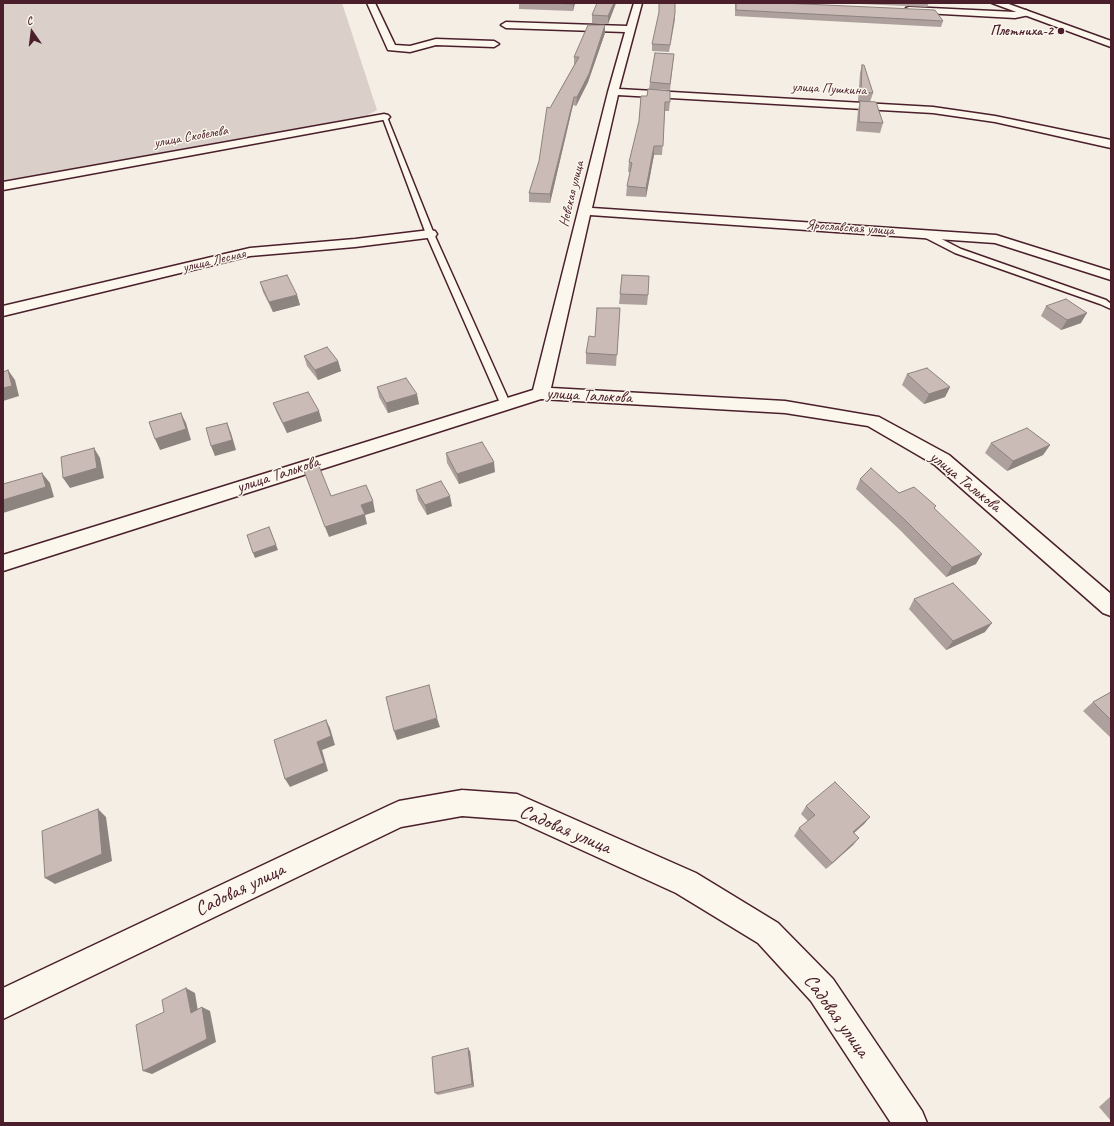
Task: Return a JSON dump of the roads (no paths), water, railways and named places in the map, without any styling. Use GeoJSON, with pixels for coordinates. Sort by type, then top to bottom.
{"type":"FeatureCollection","features":[{"type":"Feature","properties":{"kind":"main road"},"geometry":{"type":"LineString","coordinates":[[997,3],[1111,44]]}},
{"type":"Feature","properties":{"kind":"street"},"geometry":{"type":"LineString","coordinates":[[371,3],[391,48],[410,49],[436,42],[494,44]]}},
{"type":"Feature","properties":{"kind":"street","name":"Невская улица"},"geometry":{"type":"LineString","coordinates":[[541,393],[613,92],[638,3]]}},
{"type":"Feature","properties":{"kind":"street"},"geometry":{"type":"LineString","coordinates":[[1012,8],[1022,3]]}},
{"type":"Feature","properties":{"kind":"street"},"geometry":{"type":"LineString","coordinates":[[1012,8],[1032,4]]}},
{"type":"Feature","properties":{"kind":"street"},"geometry":{"type":"LineString","coordinates":[[898,10],[1015,15],[1026,13]]}},
{"type":"Feature","properties":{"kind":"street"},"geometry":{"type":"LineString","coordinates":[[506,25],[631,29]]}},
{"type":"Feature","properties":{"kind":"street","name":"улица Пушкина"},"geometry":{"type":"LineString","coordinates":[[613,92],[933,110],[995,119],[1111,144]]}},
{"type":"Feature","properties":{"kind":"street","name":"улица Скобелева"},"geometry":{"type":"LineString","coordinates":[[3,186],[384,117]]}},
{"type":"Feature","properties":{"kind":"street","name":"Ярославская улица"},"geometry":{"type":"LineString","coordinates":[[584,211],[996,239],[1111,276]]}},
{"type":"Feature","properties":{"kind":"street","name":"улица Лесная"},"geometry":{"type":"LineString","coordinates":[[3,311],[250,252],[355,244],[430,234]]}},
{"type":"Feature","properties":{"kind":"street","name":"улица Талькова"},"geometry":{"type":"LineString","coordinates":[[3,563],[505,403],[541,393],[785,407],[872,421],[942,460],[1111,607]]}},
{"type":"Feature","properties":{"kind":"street","name":"Садовая улица"},"geometry":{"type":"LineString","coordinates":[[3,1004],[399,814],[462,803],[517,807],[686,883],[768,933],[822,990],[910,1123]]}},
{"type":"Feature","properties":{"kind":"lane"},"geometry":{"type":"LineString","coordinates":[[384,117],[430,234],[505,403]]}},
{"type":"Feature","properties":{"kind":"lane"},"geometry":{"type":"LineString","coordinates":[[924,233],[958,251],[1103,302],[1111,307]]}},
{"type":"Feature","properties":{"kind":"place","name":"Плетниха-2"},"geometry":{"type":"Point","coordinates":[1061,31]}}]}
